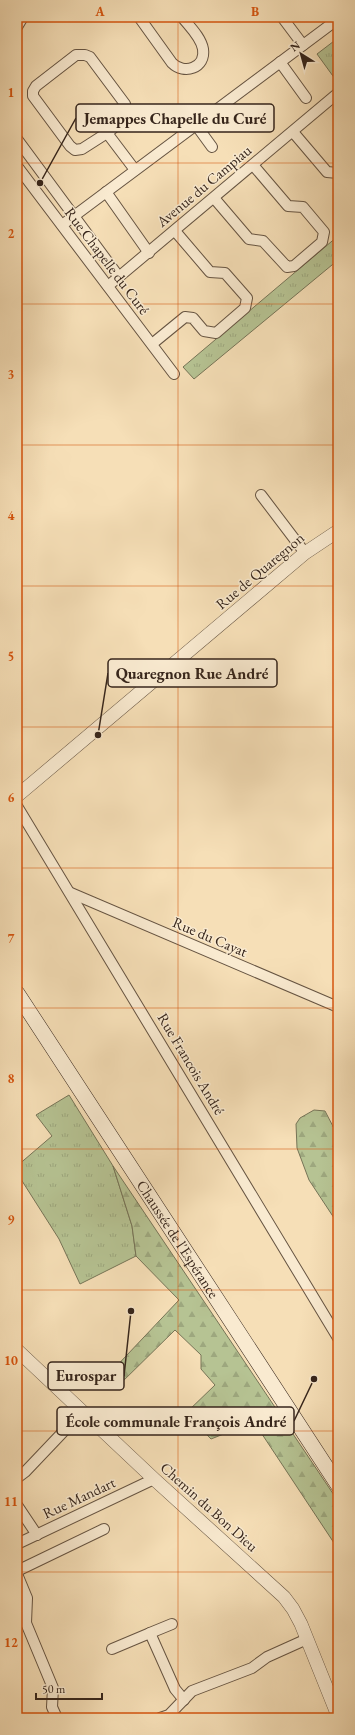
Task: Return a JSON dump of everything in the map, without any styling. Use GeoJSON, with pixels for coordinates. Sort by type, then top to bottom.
{"type":"FeatureCollection","features":[{"type":"Feature","properties":{"kind":"main road","name":"Chaussée de l'Espérance"},"geometry":{"type":"LineString","coordinates":[[17,993],[338,1485]]}},
{"type":"Feature","properties":{"kind":"street"},"geometry":{"type":"LineString","coordinates":[[17,27],[23,17]]}},
{"type":"Feature","properties":{"kind":"street"},"geometry":{"type":"LineString","coordinates":[[139,17],[172,63],[179,68],[186,70],[196,67],[199,64],[202,59],[203,48],[182,17]]}},
{"type":"Feature","properties":{"kind":"street"},"geometry":{"type":"LineString","coordinates":[[282,17],[303,45]]}},
{"type":"Feature","properties":{"kind":"street"},"geometry":{"type":"LineString","coordinates":[[62,225],[338,19]]}},
{"type":"Feature","properties":{"kind":"street"},"geometry":{"type":"LineString","coordinates":[[85,54],[90,57],[125,104],[127,112],[123,120],[107,133],[82,149],[75,150],[70,146],[33,96],[33,91],[36,86],[76,55],[85,54]]}},
{"type":"Feature","properties":{"kind":"street"},"geometry":{"type":"LineString","coordinates":[[280,62],[306,98]]}},
{"type":"Feature","properties":{"kind":"street","name":"Avenue du Campiau"},"geometry":{"type":"LineString","coordinates":[[108,286],[293,132],[336,99]]}},
{"type":"Feature","properties":{"kind":"street"},"geometry":{"type":"LineString","coordinates":[[196,125],[212,147]]}},
{"type":"Feature","properties":{"kind":"street"},"geometry":{"type":"LineString","coordinates":[[293,132],[327,172],[338,173]]}},
{"type":"Feature","properties":{"kind":"street"},"geometry":{"type":"LineString","coordinates":[[107,133],[135,170]]}},
{"type":"Feature","properties":{"kind":"street"},"geometry":{"type":"LineString","coordinates":[[17,139],[119,277]]}},
{"type":"Feature","properties":{"kind":"street"},"geometry":{"type":"LineString","coordinates":[[214,198],[249,239],[264,241],[286,267],[294,266],[322,242],[324,232],[303,207],[288,206],[253,165]]}},
{"type":"Feature","properties":{"kind":"street","name":"Rue Chapelle du Curé"},"geometry":{"type":"LineString","coordinates":[[17,166],[174,374]]}},
{"type":"Feature","properties":{"kind":"street"},"geometry":{"type":"LineString","coordinates":[[106,192],[149,252]]}},
{"type":"Feature","properties":{"kind":"street"},"geometry":{"type":"LineString","coordinates":[[152,344],[185,317],[193,318],[204,331],[216,333],[244,308],[246,298],[225,273],[210,272],[175,231]]}},
{"type":"Feature","properties":{"kind":"street"},"geometry":{"type":"LineString","coordinates":[[261,495],[305,553]]}},
{"type":"Feature","properties":{"kind":"street","name":"Rue de Quaregnon"},"geometry":{"type":"LineString","coordinates":[[17,796],[305,553],[338,531]]}},
{"type":"Feature","properties":{"kind":"street","name":"Rue Francois André"},"geometry":{"type":"LineString","coordinates":[[17,806],[338,1338]]}},
{"type":"Feature","properties":{"kind":"street","name":"Rue du Cayat"},"geometry":{"type":"LineString","coordinates":[[71,894],[338,1007]]}},
{"type":"Feature","properties":{"kind":"street","name":"Chemin du Bon Dieu"},"geometry":{"type":"LineString","coordinates":[[17,1350],[154,1479],[284,1597],[293,1609],[307,1639],[338,1716]]}},
{"type":"Feature","properties":{"kind":"street"},"geometry":{"type":"LineString","coordinates":[[17,1478],[25,1472],[82,1412]]}},
{"type":"Feature","properties":{"kind":"street","name":"Rue Mandart"},"geometry":{"type":"LineString","coordinates":[[17,1544],[154,1479]]}},
{"type":"Feature","properties":{"kind":"street"},"geometry":{"type":"LineString","coordinates":[[17,1505],[37,1535]]}},
{"type":"Feature","properties":{"kind":"street"},"geometry":{"type":"LineString","coordinates":[[17,1571],[104,1530]]}},
{"type":"Feature","properties":{"kind":"street"},"geometry":{"type":"LineString","coordinates":[[17,1574],[27,1598],[26,1623],[53,1688],[52,1707],[57,1718]]}},
{"type":"Feature","properties":{"kind":"street"},"geometry":{"type":"LineString","coordinates":[[112,1649],[172,1624]]}},
{"type":"Feature","properties":{"kind":"street"},"geometry":{"type":"LineString","coordinates":[[150,1634],[175,1689],[184,1700]]}},
{"type":"Feature","properties":{"kind":"street"},"geometry":{"type":"LineString","coordinates":[[160,1718],[169,1714],[192,1691],[252,1668],[267,1657],[307,1639]]}},
{"type":"Feature","properties":{"kind":"green space"},"geometry":{"type":"Polygon","coordinates":[[[338,38],[338,83],[317,54],[338,38]]]}},
{"type":"Feature","properties":{"kind":"green space"},"geometry":{"type":"Polygon","coordinates":[[[338,236],[338,260],[194,379],[183,367],[338,236]]]}},
{"type":"Feature","properties":{"kind":"green space"},"geometry":{"type":"Polygon","coordinates":[[[69,1095],[113,1166],[132,1226],[136,1256],[80,1284],[59,1239],[17,1173],[17,1166],[52,1136],[36,1115],[69,1095]]]}},
{"type":"Feature","properties":{"kind":"green space"},"geometry":{"type":"Polygon","coordinates":[[[314,1110],[325,1111],[338,1136],[338,1224],[309,1180],[297,1148],[296,1124],[300,1118],[314,1110]]]}},
{"type":"Feature","properties":{"kind":"green space"},"geometry":{"type":"Polygon","coordinates":[[[113,1166],[338,1501],[338,1549],[254,1422],[211,1439],[186,1413],[215,1385],[201,1369],[201,1355],[175,1330],[120,1384],[109,1374],[179,1300],[136,1256],[132,1226],[113,1166]]]}},
{"type":"Feature","properties":{"kind":"place","name":"Jemappes Chapelle du Curé"},"geometry":{"type":"Point","coordinates":[40,183]}},
{"type":"Feature","properties":{"kind":"place","name":"Quaregnon Rue André"},"geometry":{"type":"Point","coordinates":[98,735]}},
{"type":"Feature","properties":{"kind":"place","name":"Eurospar"},"geometry":{"type":"Point","coordinates":[131,1311]}},
{"type":"Feature","properties":{"kind":"place","name":"École communale François André"},"geometry":{"type":"Point","coordinates":[314,1379]}}]}
